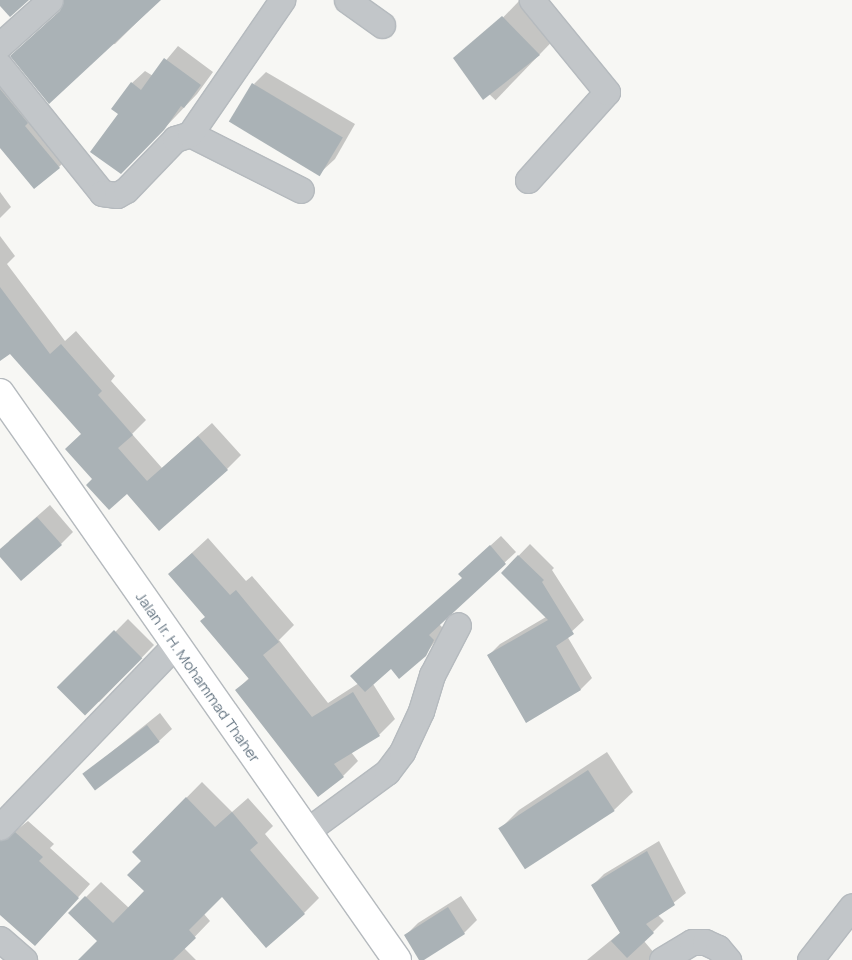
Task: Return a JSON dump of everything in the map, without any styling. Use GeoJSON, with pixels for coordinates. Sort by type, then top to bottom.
{"type":"FeatureCollection","features":[{"type":"Feature","properties":{"kind":"main road","name":"Jalan Ir. H. Mohammad Thaher"},"geometry":{"type":"LineString","coordinates":[[0,393],[174,645],[308,830],[397,960]]}},
{"type":"Feature","properties":{"kind":"street"},"geometry":{"type":"LineString","coordinates":[[0,45],[50,0]]}},
{"type":"Feature","properties":{"kind":"street"},"geometry":{"type":"LineString","coordinates":[[0,66],[102,193],[109,195],[126,190],[175,139],[190,134],[282,0]]}},
{"type":"Feature","properties":{"kind":"street"},"geometry":{"type":"LineString","coordinates":[[347,0],[382,25]]}},
{"type":"Feature","properties":{"kind":"street"},"geometry":{"type":"LineString","coordinates":[[528,180],[608,92],[532,0]]}},
{"type":"Feature","properties":{"kind":"street"},"geometry":{"type":"LineString","coordinates":[[190,134],[301,190]]}},
{"type":"Feature","properties":{"kind":"street"},"geometry":{"type":"LineString","coordinates":[[308,830],[387,772],[402,752],[421,711],[432,675],[458,625]]}},
{"type":"Feature","properties":{"kind":"street"},"geometry":{"type":"LineString","coordinates":[[0,827],[174,645]]}},
{"type":"Feature","properties":{"kind":"street"},"geometry":{"type":"LineString","coordinates":[[810,960],[852,906]]}},
{"type":"Feature","properties":{"kind":"street"},"geometry":{"type":"LineString","coordinates":[[0,939],[24,960]]}},
{"type":"Feature","properties":{"kind":"street"},"geometry":{"type":"LineString","coordinates":[[662,960],[692,942],[705,942],[718,948],[728,960]]}},
{"type":"Feature","properties":{"kind":"building"},"geometry":{"type":"Polygon","coordinates":[[[0,0],[29,0],[10,17],[0,6],[0,0]]]}},
{"type":"Feature","properties":{"kind":"building"},"geometry":{"type":"Polygon","coordinates":[[[64,0],[161,0],[49,104],[10,56],[60,11],[64,0]]]}},
{"type":"Feature","properties":{"kind":"building"},"geometry":{"type":"Polygon","coordinates":[[[502,16],[540,55],[483,100],[453,58],[502,16]]]}},
{"type":"Feature","properties":{"kind":"building"},"geometry":{"type":"Polygon","coordinates":[[[164,58],[201,85],[184,108],[181,106],[164,130],[121,174],[90,152],[118,114],[111,109],[131,82],[141,90],[164,58]]]}},
{"type":"Feature","properties":{"kind":"building"},"geometry":{"type":"Polygon","coordinates":[[[252,83],[343,138],[320,176],[229,122],[252,83]]]}},
{"type":"Feature","properties":{"kind":"building"},"geometry":{"type":"Polygon","coordinates":[[[0,89],[28,123],[25,126],[60,168],[34,189],[0,148],[0,89]]]}},
{"type":"Feature","properties":{"kind":"building"},"geometry":{"type":"Polygon","coordinates":[[[0,287],[50,354],[61,344],[102,391],[98,395],[133,435],[118,448],[147,481],[198,436],[228,470],[159,531],[127,494],[109,510],[86,485],[92,479],[65,449],[81,434],[10,354],[0,361],[0,287]]]}},
{"type":"Feature","properties":{"kind":"building"},"geometry":{"type":"Polygon","coordinates":[[[37,517],[62,545],[21,581],[0,557],[0,549],[37,517]]]}},
{"type":"Feature","properties":{"kind":"building"},"geometry":{"type":"Polygon","coordinates":[[[490,545],[506,564],[429,635],[434,640],[426,656],[399,679],[391,669],[365,692],[350,676],[462,578],[458,574],[490,545]]]}},
{"type":"Feature","properties":{"kind":"building"},"geometry":{"type":"Polygon","coordinates":[[[192,553],[230,595],[236,590],[279,642],[263,655],[312,717],[353,692],[380,736],[334,764],[344,777],[318,797],[235,690],[249,679],[200,621],[205,617],[168,574],[192,553]]]}},
{"type":"Feature","properties":{"kind":"building"},"geometry":{"type":"Polygon","coordinates":[[[518,555],[544,580],[542,582],[574,634],[556,646],[581,690],[526,723],[487,655],[548,620],[501,573],[518,555]]]}},
{"type":"Feature","properties":{"kind":"building"},"geometry":{"type":"Polygon","coordinates":[[[114,630],[142,658],[85,716],[57,687],[114,630]]]}},
{"type":"Feature","properties":{"kind":"building"},"geometry":{"type":"Polygon","coordinates":[[[147,725],[160,742],[95,791],[82,774],[147,725]]]}},
{"type":"Feature","properties":{"kind":"building"},"geometry":{"type":"Polygon","coordinates":[[[588,770],[615,811],[525,869],[498,828],[588,770]]]}},
{"type":"Feature","properties":{"kind":"building"},"geometry":{"type":"Polygon","coordinates":[[[186,797],[215,827],[232,812],[258,843],[250,850],[305,914],[266,948],[222,897],[189,930],[196,938],[173,960],[78,960],[97,941],[68,913],[85,896],[113,923],[144,891],[127,875],[141,861],[132,852],[186,797]]]}},
{"type":"Feature","properties":{"kind":"building"},"geometry":{"type":"Polygon","coordinates":[[[15,832],[43,857],[39,861],[79,898],[35,946],[0,915],[0,841],[15,832]]]}},
{"type":"Feature","properties":{"kind":"building"},"geometry":{"type":"Polygon","coordinates":[[[647,851],[675,905],[646,924],[654,933],[627,958],[611,941],[620,933],[591,885],[647,851]]]}},
{"type":"Feature","properties":{"kind":"building"},"geometry":{"type":"Polygon","coordinates":[[[448,907],[465,934],[424,960],[419,960],[404,935],[448,907]]]}}]}
